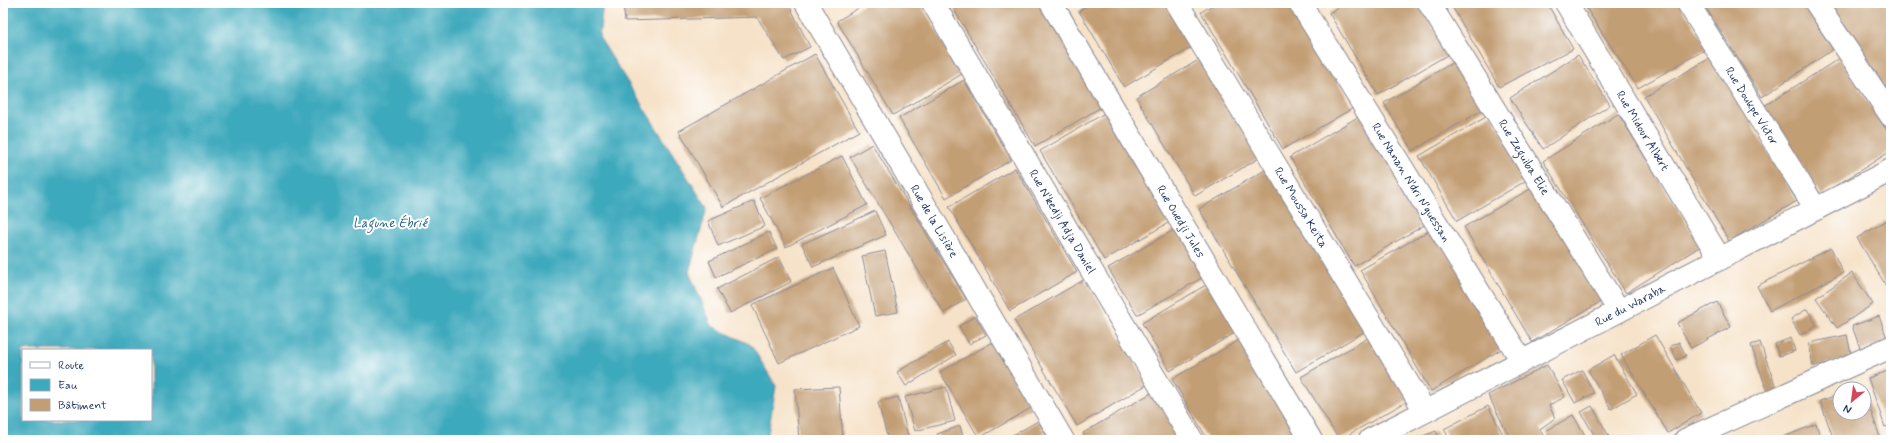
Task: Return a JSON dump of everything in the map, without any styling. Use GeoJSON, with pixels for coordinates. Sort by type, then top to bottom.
{"type":"FeatureCollection","features":[{"type":"Feature","properties":{"kind":"street","name":"Rue de la Lisière"},"geometry":{"type":"LineString","coordinates":[[806,3],[1063,440]]}},
{"type":"Feature","properties":{"kind":"street","name":"Rue N'kedji Adja Daniel"},"geometry":{"type":"LineString","coordinates":[[933,3],[1192,440]]}},
{"type":"Feature","properties":{"kind":"street","name":"Rue Ouedji Jules"},"geometry":{"type":"LineString","coordinates":[[1051,3],[1311,440]]}},
{"type":"Feature","properties":{"kind":"street","name":"Rue Moussa Keïta"},"geometry":{"type":"LineString","coordinates":[[1177,3],[1425,411]]}},
{"type":"Feature","properties":{"kind":"street","name":"Rue Nanan N'dri N'guessan"},"geometry":{"type":"LineString","coordinates":[[1300,3],[1522,361]]}},
{"type":"Feature","properties":{"kind":"street","name":"Rue Zeguiba Elie"},"geometry":{"type":"LineString","coordinates":[[1429,3],[1619,311]]}},
{"type":"Feature","properties":{"kind":"street","name":"Rue Midour Albert"},"geometry":{"type":"LineString","coordinates":[[1566,3],[1720,259]]}},
{"type":"Feature","properties":{"kind":"street","name":"Rue Doukpe Victor"},"geometry":{"type":"LineString","coordinates":[[1688,3],[1816,209]]}},
{"type":"Feature","properties":{"kind":"street"},"geometry":{"type":"LineString","coordinates":[[1816,3],[1891,116]]}},
{"type":"Feature","properties":{"kind":"street","name":"Rue du Waraba"},"geometry":{"type":"LineString","coordinates":[[1370,440],[1891,170]]}},
{"type":"Feature","properties":{"kind":"street"},"geometry":{"type":"LineString","coordinates":[[1688,439],[1891,347]]}},
{"type":"Feature","properties":{"kind":"water","name":"Lagune Ébrié"},"geometry":{"type":"Polygon","coordinates":[[[3,3],[603,3],[599,37],[707,208],[689,272],[712,326],[751,345],[776,386],[767,440],[3,440],[3,3]]]}},
{"type":"Feature","properties":{"kind":"building"},"geometry":{"type":"Polygon","coordinates":[[[623,3],[788,3],[810,47],[784,60],[757,17],[625,21],[623,3]]]}},
{"type":"Feature","properties":{"kind":"building"},"geometry":{"type":"Polygon","coordinates":[[[867,3],[920,3],[962,74],[893,115],[837,21],[867,3]]]}},
{"type":"Feature","properties":{"kind":"building"},"geometry":{"type":"Polygon","coordinates":[[[965,3],[1042,3],[1103,106],[1035,146],[954,10],[965,3]]]}},
{"type":"Feature","properties":{"kind":"building"},"geometry":{"type":"Polygon","coordinates":[[[1092,3],[1166,3],[1192,47],[1124,87],[1079,11],[1092,3]]]}},
{"type":"Feature","properties":{"kind":"building"},"geometry":{"type":"Polygon","coordinates":[[[1216,3],[1291,3],[1353,108],[1283,149],[1201,12],[1216,3]]]}},
{"type":"Feature","properties":{"kind":"building"},"geometry":{"type":"Polygon","coordinates":[[[1345,3],[1419,3],[1449,54],[1378,95],[1329,13],[1345,3]]]}},
{"type":"Feature","properties":{"kind":"building"},"geometry":{"type":"Polygon","coordinates":[[[1450,3],[1547,3],[1573,49],[1499,87],[1450,3]]]}},
{"type":"Feature","properties":{"kind":"building"},"geometry":{"type":"Polygon","coordinates":[[[1583,3],[1679,3],[1708,48],[1638,88],[1583,3]]]}},
{"type":"Feature","properties":{"kind":"building"},"geometry":{"type":"Polygon","coordinates":[[[1703,3],[1806,3],[1835,48],[1762,97],[1703,3]]]}},
{"type":"Feature","properties":{"kind":"building"},"geometry":{"type":"Polygon","coordinates":[[[1834,3],[1891,3],[1891,99],[1830,5],[1834,3]]]}},
{"type":"Feature","properties":{"kind":"building"},"geometry":{"type":"Polygon","coordinates":[[[815,54],[859,131],[723,207],[679,131],[815,54]]]}},
{"type":"Feature","properties":{"kind":"building"},"geometry":{"type":"Polygon","coordinates":[[[1578,55],[1610,105],[1543,149],[1510,98],[1578,55]]]}},
{"type":"Feature","properties":{"kind":"building"},"geometry":{"type":"Polygon","coordinates":[[[1712,57],[1797,201],[1729,241],[1644,96],[1712,57]]]}},
{"type":"Feature","properties":{"kind":"building"},"geometry":{"type":"Polygon","coordinates":[[[1202,58],[1261,157],[1195,196],[1136,97],[1202,58]]]}},
{"type":"Feature","properties":{"kind":"building"},"geometry":{"type":"Polygon","coordinates":[[[1840,58],[1891,137],[1891,151],[1821,195],[1764,106],[1840,58]]]}},
{"type":"Feature","properties":{"kind":"building"},"geometry":{"type":"Polygon","coordinates":[[[1457,60],[1486,108],[1412,151],[1384,103],[1457,60]]]}},
{"type":"Feature","properties":{"kind":"building"},"geometry":{"type":"Polygon","coordinates":[[[964,80],[1011,160],[946,198],[899,118],[964,80]]]}},
{"type":"Feature","properties":{"kind":"building"},"geometry":{"type":"Polygon","coordinates":[[[1110,110],[1175,219],[1104,260],[1040,151],[1110,110]]]}},
{"type":"Feature","properties":{"kind":"building"},"geometry":{"type":"Polygon","coordinates":[[[1363,114],[1428,223],[1354,266],[1290,157],[1363,114]]]}},
{"type":"Feature","properties":{"kind":"building"},"geometry":{"type":"Polygon","coordinates":[[[1491,114],[1529,179],[1457,221],[1419,156],[1491,114]]]}},
{"type":"Feature","properties":{"kind":"building"},"geometry":{"type":"Polygon","coordinates":[[[1618,114],[1701,246],[1626,293],[1543,161],[1618,114]]]}},
{"type":"Feature","properties":{"kind":"building"},"geometry":{"type":"Polygon","coordinates":[[[872,144],[966,299],[944,313],[850,157],[872,144]]]}},
{"type":"Feature","properties":{"kind":"building"},"geometry":{"type":"Polygon","coordinates":[[[842,156],[867,205],[786,247],[760,198],[842,156]]]}},
{"type":"Feature","properties":{"kind":"building"},"geometry":{"type":"Polygon","coordinates":[[[1270,167],[1367,330],[1296,372],[1199,209],[1270,167]]]}},
{"type":"Feature","properties":{"kind":"building"},"geometry":{"type":"Polygon","coordinates":[[[1015,168],[1077,272],[1010,311],[949,207],[1015,168]]]}},
{"type":"Feature","properties":{"kind":"building"},"geometry":{"type":"Polygon","coordinates":[[[1539,184],[1607,298],[1532,342],[1464,227],[1539,184]]]}},
{"type":"Feature","properties":{"kind":"building"},"geometry":{"type":"Polygon","coordinates":[[[754,201],[765,226],[718,246],[708,221],[754,201]]]}},
{"type":"Feature","properties":{"kind":"building"},"geometry":{"type":"Polygon","coordinates":[[[875,211],[886,235],[813,267],[802,244],[875,211]]]}},
{"type":"Feature","properties":{"kind":"building"},"geometry":{"type":"Polygon","coordinates":[[[1891,218],[1891,294],[1857,238],[1891,218]]]}},
{"type":"Feature","properties":{"kind":"building"},"geometry":{"type":"Polygon","coordinates":[[[1179,227],[1207,275],[1137,315],[1108,268],[1179,227]]]}},
{"type":"Feature","properties":{"kind":"building"},"geometry":{"type":"Polygon","coordinates":[[[1434,228],[1505,347],[1431,391],[1360,270],[1434,228]]]}},
{"type":"Feature","properties":{"kind":"building"},"geometry":{"type":"Polygon","coordinates":[[[769,232],[777,249],[716,277],[709,261],[769,232]]]}},
{"type":"Feature","properties":{"kind":"building"},"geometry":{"type":"Polygon","coordinates":[[[1831,248],[1843,273],[1770,311],[1757,286],[1831,248]]]}},
{"type":"Feature","properties":{"kind":"building"},"geometry":{"type":"Polygon","coordinates":[[[885,251],[898,312],[875,316],[862,256],[885,251]]]}},
{"type":"Feature","properties":{"kind":"building"},"geometry":{"type":"Polygon","coordinates":[[[779,257],[791,282],[730,313],[717,289],[779,257]]]}},
{"type":"Feature","properties":{"kind":"building"},"geometry":{"type":"Polygon","coordinates":[[[833,268],[859,326],[779,363],[752,305],[833,268]]]}},
{"type":"Feature","properties":{"kind":"building"},"geometry":{"type":"Polygon","coordinates":[[[1852,273],[1873,304],[1837,328],[1816,298],[1852,273]]]}},
{"type":"Feature","properties":{"kind":"building"},"geometry":{"type":"Polygon","coordinates":[[[1085,279],[1148,384],[1077,426],[1014,320],[1085,279]]]}},
{"type":"Feature","properties":{"kind":"building"},"geometry":{"type":"Polygon","coordinates":[[[1211,282],[1240,330],[1170,371],[1142,323],[1211,282]]]}},
{"type":"Feature","properties":{"kind":"building"},"geometry":{"type":"Polygon","coordinates":[[[1717,302],[1731,327],[1691,348],[1677,323],[1717,302]]]}},
{"type":"Feature","properties":{"kind":"building"},"geometry":{"type":"Polygon","coordinates":[[[1807,309],[1817,326],[1800,335],[1791,319],[1807,309]]]}},
{"type":"Feature","properties":{"kind":"building"},"geometry":{"type":"Polygon","coordinates":[[[975,316],[986,335],[969,344],[959,326],[975,316]]]}},
{"type":"Feature","properties":{"kind":"building"},"geometry":{"type":"Polygon","coordinates":[[[1879,316],[1888,341],[1861,351],[1852,326],[1879,316]]]}},
{"type":"Feature","properties":{"kind":"building"},"geometry":{"type":"Polygon","coordinates":[[[1373,335],[1411,399],[1339,440],[1301,377],[1373,335]]]}},
{"type":"Feature","properties":{"kind":"building"},"geometry":{"type":"Polygon","coordinates":[[[1655,335],[1701,413],[1668,433],[1621,355],[1655,335]]]}},
{"type":"Feature","properties":{"kind":"building"},"geometry":{"type":"Polygon","coordinates":[[[1847,335],[1852,359],[1813,366],[1809,343],[1847,335]]]}},
{"type":"Feature","properties":{"kind":"building"},"geometry":{"type":"Polygon","coordinates":[[[1791,338],[1795,351],[1779,356],[1775,344],[1791,338]]]}},
{"type":"Feature","properties":{"kind":"building"},"geometry":{"type":"Polygon","coordinates":[[[1241,339],[1301,440],[1208,440],[1172,379],[1241,339]]]}},
{"type":"Feature","properties":{"kind":"building"},"geometry":{"type":"Polygon","coordinates":[[[948,342],[956,355],[906,386],[897,372],[948,342]]]}},
{"type":"Feature","properties":{"kind":"building"},"geometry":{"type":"Polygon","coordinates":[[[993,342],[1031,408],[979,438],[940,372],[993,342]]]}},
{"type":"Feature","properties":{"kind":"building"},"geometry":{"type":"Polygon","coordinates":[[[1679,342],[1686,356],[1677,360],[1670,346],[1679,342]]]}},
{"type":"Feature","properties":{"kind":"building"},"geometry":{"type":"Polygon","coordinates":[[[1760,342],[1778,393],[1769,396],[1751,345],[1760,342]]]}},
{"type":"Feature","properties":{"kind":"building"},"geometry":{"type":"Polygon","coordinates":[[[1614,355],[1637,394],[1611,409],[1588,370],[1614,355]]]}},
{"type":"Feature","properties":{"kind":"building"},"geometry":{"type":"Polygon","coordinates":[[[1547,365],[1565,397],[1549,405],[1555,418],[1540,429],[1545,440],[1511,440],[1488,395],[1547,365]]]}},
{"type":"Feature","properties":{"kind":"building"},"geometry":{"type":"Polygon","coordinates":[[[1582,370],[1594,393],[1575,403],[1562,380],[1582,370]]]}},
{"type":"Feature","properties":{"kind":"building"},"geometry":{"type":"Polygon","coordinates":[[[1891,370],[1891,426],[1885,427],[1872,390],[1872,381],[1869,381],[1868,378],[1891,370]]]}},
{"type":"Feature","properties":{"kind":"building"},"geometry":{"type":"Polygon","coordinates":[[[839,387],[843,440],[799,440],[795,389],[839,387]]]}},
{"type":"Feature","properties":{"kind":"building"},"geometry":{"type":"Polygon","coordinates":[[[946,387],[955,421],[915,431],[905,397],[946,387]]]}},
{"type":"Feature","properties":{"kind":"building"},"geometry":{"type":"Polygon","coordinates":[[[1153,392],[1181,440],[1088,440],[1083,433],[1153,392]]]}},
{"type":"Feature","properties":{"kind":"building"},"geometry":{"type":"Polygon","coordinates":[[[898,397],[909,440],[888,440],[878,402],[898,397]]]}},
{"type":"Feature","properties":{"kind":"building"},"geometry":{"type":"Polygon","coordinates":[[[1832,397],[1832,421],[1872,421],[1872,414],[1881,440],[1834,440],[1820,401],[1832,397]]]}},
{"type":"Feature","properties":{"kind":"building"},"geometry":{"type":"Polygon","coordinates":[[[1488,406],[1506,440],[1450,440],[1444,429],[1488,406]]]}},
{"type":"Feature","properties":{"kind":"building"},"geometry":{"type":"Polygon","coordinates":[[[1592,406],[1611,440],[1597,440],[1581,412],[1592,406]]]}},
{"type":"Feature","properties":{"kind":"building"},"geometry":{"type":"Polygon","coordinates":[[[1573,415],[1588,440],[1552,440],[1546,431],[1573,415]]]}},
{"type":"Feature","properties":{"kind":"building"},"geometry":{"type":"Polygon","coordinates":[[[1038,421],[1049,440],[1005,440],[1038,421]]]}},
{"type":"Feature","properties":{"kind":"building"},"geometry":{"type":"Polygon","coordinates":[[[1816,424],[1822,440],[1776,440],[1816,424]]]}},
{"type":"Feature","properties":{"kind":"building"},"geometry":{"type":"Polygon","coordinates":[[[960,426],[964,440],[939,440],[937,434],[960,426]]]}},
{"type":"Feature","properties":{"kind":"building"},"geometry":{"type":"Polygon","coordinates":[[[1436,431],[1440,440],[1413,440],[1436,431]]]}}]}
